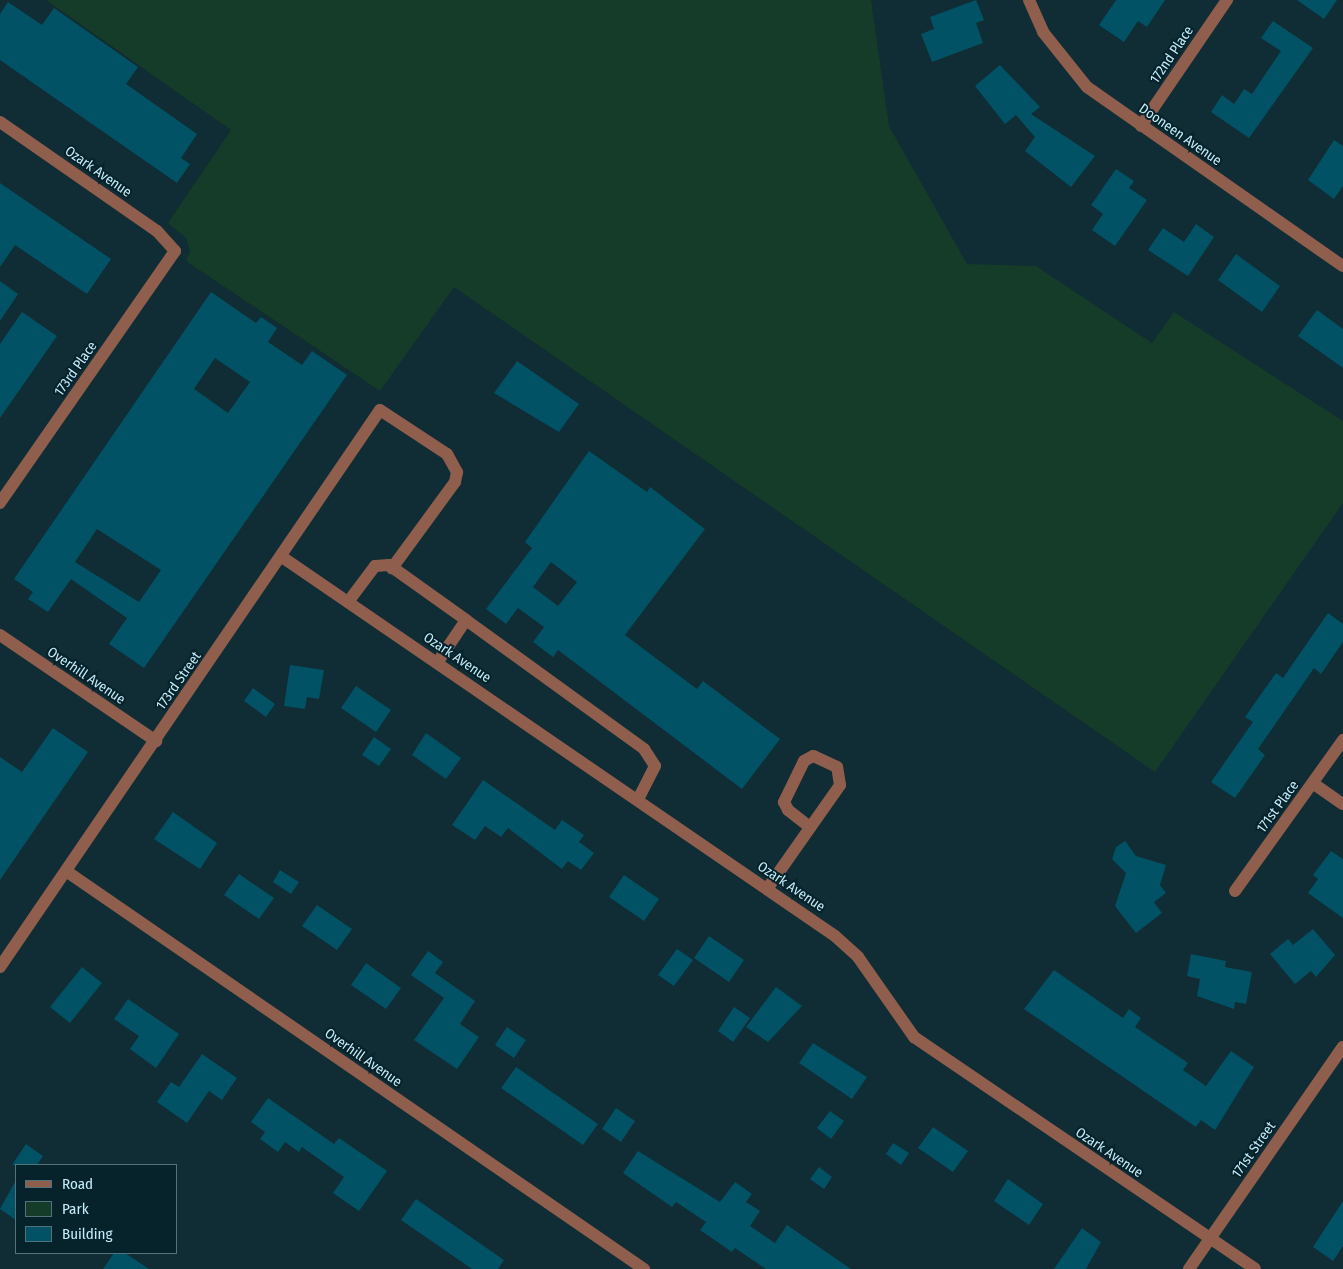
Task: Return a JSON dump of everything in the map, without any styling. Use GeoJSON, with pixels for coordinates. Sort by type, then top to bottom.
{"type":"FeatureCollection","features":[{"type":"Feature","properties":{"kind":"street","name":"Dooneen Avenue"},"geometry":{"type":"LineString","coordinates":[[1029,0],[1044,32],[1073,72],[1141,126],[1343,266]]}},
{"type":"Feature","properties":{"kind":"street","name":"172nd Place"},"geometry":{"type":"LineString","coordinates":[[1141,126],[1227,0]]}},
{"type":"Feature","properties":{"kind":"street","name":"Ozark Avenue"},"geometry":{"type":"LineString","coordinates":[[0,122],[158,231],[175,251]]}},
{"type":"Feature","properties":{"kind":"street","name":"173rd Place"},"geometry":{"type":"LineString","coordinates":[[0,503],[175,251]]}},
{"type":"Feature","properties":{"kind":"street","name":"173rd Street"},"geometry":{"type":"LineString","coordinates":[[0,967],[282,557],[380,410],[446,454],[457,472],[455,482],[392,568]]}},
{"type":"Feature","properties":{"kind":"street","name":"Ozark Avenue"},"geometry":{"type":"LineString","coordinates":[[282,557],[767,889],[858,957],[914,1037],[1255,1269]]}},
{"type":"Feature","properties":{"kind":"street"},"geometry":{"type":"LineString","coordinates":[[348,602],[375,566],[383,563],[392,568],[644,749],[655,766],[638,800]]}},
{"type":"Feature","properties":{"kind":"street"},"geometry":{"type":"LineString","coordinates":[[437,663],[466,620]]}},
{"type":"Feature","properties":{"kind":"street","name":"Overhill Avenue"},"geometry":{"type":"LineString","coordinates":[[0,635],[156,741]]}},
{"type":"Feature","properties":{"kind":"street","name":"171st Place"},"geometry":{"type":"LineString","coordinates":[[1235,891],[1314,784],[1343,740]]}},
{"type":"Feature","properties":{"kind":"street"},"geometry":{"type":"LineString","coordinates":[[767,889],[810,828],[840,785],[841,776],[837,767],[813,756],[804,761],[784,802],[810,828]]}},
{"type":"Feature","properties":{"kind":"street"},"geometry":{"type":"LineString","coordinates":[[1314,784],[1343,804]]}},
{"type":"Feature","properties":{"kind":"street","name":"Overhill Avenue"},"geometry":{"type":"LineString","coordinates":[[66,871],[644,1269]]}},
{"type":"Feature","properties":{"kind":"street","name":"171st Street"},"geometry":{"type":"LineString","coordinates":[[1189,1269],[1343,1047]]}},
{"type":"Feature","properties":{"kind":"green space"},"geometry":{"type":"Polygon","coordinates":[[[46,0],[871,0],[889,126],[967,264],[1036,266],[1152,343],[1174,312],[1343,421],[1343,503],[1155,772],[454,287],[380,391],[186,261],[190,251],[186,238],[168,223],[231,130],[46,0]]]}},
{"type":"Feature","properties":{"kind":"building"},"geometry":{"type":"Polygon","coordinates":[[[976,0],[984,20],[976,23],[983,43],[932,62],[921,34],[934,29],[930,17],[976,0]]]}},
{"type":"Feature","properties":{"kind":"building"},"geometry":{"type":"Polygon","coordinates":[[[1116,0],[1165,0],[1147,27],[1138,21],[1124,42],[1099,25],[1116,0]]]}},
{"type":"Feature","properties":{"kind":"building"},"geometry":{"type":"Polygon","coordinates":[[[1297,0],[1337,0],[1324,19],[1297,0]]]}},
{"type":"Feature","properties":{"kind":"building"},"geometry":{"type":"Polygon","coordinates":[[[8,2],[42,25],[54,8],[138,67],[126,84],[197,134],[181,158],[190,164],[177,183],[0,60],[0,14],[8,2]]]}},
{"type":"Feature","properties":{"kind":"building"},"geometry":{"type":"Polygon","coordinates":[[[1273,21],[1313,48],[1249,138],[1211,112],[1222,95],[1234,104],[1244,89],[1252,94],[1281,51],[1261,38],[1273,21]]]}},
{"type":"Feature","properties":{"kind":"building"},"geometry":{"type":"Polygon","coordinates":[[[1000,65],[1040,107],[1031,114],[1095,156],[1071,187],[1025,151],[1035,137],[1016,115],[1005,124],[975,86],[1000,65]]]}},
{"type":"Feature","properties":{"kind":"building"},"geometry":{"type":"Polygon","coordinates":[[[1334,140],[1343,146],[1343,186],[1334,199],[1308,180],[1334,140]]]}},
{"type":"Feature","properties":{"kind":"building"},"geometry":{"type":"Polygon","coordinates":[[[1116,169],[1134,181],[1129,188],[1147,200],[1115,246],[1092,230],[1103,214],[1091,205],[1116,169]]]}},
{"type":"Feature","properties":{"kind":"building"},"geometry":{"type":"Polygon","coordinates":[[[0,183],[111,259],[87,294],[15,245],[0,267],[0,183]]]}},
{"type":"Feature","properties":{"kind":"building"},"geometry":{"type":"Polygon","coordinates":[[[1196,224],[1214,237],[1188,276],[1148,250],[1163,228],[1184,242],[1196,224]]]}},
{"type":"Feature","properties":{"kind":"building"},"geometry":{"type":"Polygon","coordinates":[[[1236,254],[1280,286],[1262,312],[1218,280],[1236,254]]]}},
{"type":"Feature","properties":{"kind":"building"},"geometry":{"type":"Polygon","coordinates":[[[0,281],[18,294],[0,321],[0,281]]]}},
{"type":"Feature","properties":{"kind":"building"},"geometry":{"type":"Polygon","coordinates":[[[211,292],[256,323],[261,317],[277,328],[268,342],[302,365],[312,351],[347,375],[144,668],[109,644],[127,618],[71,579],[48,612],[28,599],[33,592],[14,579],[211,292]],[[215,358],[194,389],[228,413],[250,382],[215,358]],[[97,529],[75,562],[139,602],[161,570],[97,529]]]}},
{"type":"Feature","properties":{"kind":"building"},"geometry":{"type":"Polygon","coordinates":[[[1317,310],[1343,329],[1343,368],[1298,336],[1317,310]]]}},
{"type":"Feature","properties":{"kind":"building"},"geometry":{"type":"Polygon","coordinates":[[[22,312],[57,336],[0,418],[0,344],[22,312]]]}},
{"type":"Feature","properties":{"kind":"building"},"geometry":{"type":"Polygon","coordinates":[[[517,361],[579,404],[559,432],[494,393],[517,361]]]}},
{"type":"Feature","properties":{"kind":"building"},"geometry":{"type":"Polygon","coordinates":[[[589,451],[647,492],[650,487],[705,529],[625,635],[697,689],[703,681],[780,739],[742,789],[558,650],[553,657],[533,642],[544,627],[518,608],[506,624],[486,609],[532,548],[525,542],[589,451]],[[551,562],[533,587],[558,606],[577,582],[551,562]]]}},
{"type":"Feature","properties":{"kind":"building"},"geometry":{"type":"Polygon","coordinates":[[[1328,613],[1343,624],[1343,642],[1321,674],[1314,668],[1258,749],[1265,755],[1235,798],[1211,782],[1253,722],[1245,717],[1276,673],[1283,678],[1328,613]]]}},
{"type":"Feature","properties":{"kind":"building"},"geometry":{"type":"Polygon","coordinates":[[[290,665],[324,670],[319,699],[307,697],[305,709],[284,706],[290,665]]]}},
{"type":"Feature","properties":{"kind":"building"},"geometry":{"type":"Polygon","coordinates":[[[356,686],[391,710],[376,732],[341,708],[356,686]]]}},
{"type":"Feature","properties":{"kind":"building"},"geometry":{"type":"Polygon","coordinates":[[[253,688],[275,704],[266,717],[244,701],[253,688]]]}},
{"type":"Feature","properties":{"kind":"building"},"geometry":{"type":"Polygon","coordinates":[[[53,728],[88,752],[0,880],[0,757],[22,772],[53,728]]]}},
{"type":"Feature","properties":{"kind":"building"},"geometry":{"type":"Polygon","coordinates":[[[426,733],[461,758],[446,779],[412,755],[426,733]]]}},
{"type":"Feature","properties":{"kind":"building"},"geometry":{"type":"Polygon","coordinates":[[[374,737],[391,749],[379,766],[362,755],[374,737]]]}},
{"type":"Feature","properties":{"kind":"building"},"geometry":{"type":"Polygon","coordinates":[[[483,780],[555,830],[562,820],[584,835],[579,842],[594,853],[581,870],[568,861],[562,869],[508,828],[501,837],[485,826],[475,840],[452,825],[483,780]]]}},
{"type":"Feature","properties":{"kind":"building"},"geometry":{"type":"Polygon","coordinates":[[[173,812],[217,843],[200,869],[154,839],[173,812]]]}},
{"type":"Feature","properties":{"kind":"building"},"geometry":{"type":"Polygon","coordinates":[[[1125,841],[1136,856],[1166,865],[1160,885],[1166,893],[1154,902],[1162,913],[1136,933],[1115,906],[1126,873],[1112,859],[1116,847],[1125,841]]]}},
{"type":"Feature","properties":{"kind":"building"},"geometry":{"type":"Polygon","coordinates":[[[1331,851],[1343,859],[1343,918],[1308,893],[1318,879],[1313,875],[1331,851]]]}},
{"type":"Feature","properties":{"kind":"building"},"geometry":{"type":"Polygon","coordinates":[[[280,870],[299,882],[291,894],[273,882],[280,870]]]}},
{"type":"Feature","properties":{"kind":"building"},"geometry":{"type":"Polygon","coordinates":[[[239,874],[274,898],[259,919],[224,895],[239,874]]]}},
{"type":"Feature","properties":{"kind":"building"},"geometry":{"type":"Polygon","coordinates":[[[624,875],[659,899],[644,921],[609,897],[624,875]]]}},
{"type":"Feature","properties":{"kind":"building"},"geometry":{"type":"Polygon","coordinates":[[[317,905],[352,929],[337,950],[302,926],[317,905]]]}},
{"type":"Feature","properties":{"kind":"building"},"geometry":{"type":"Polygon","coordinates":[[[1313,929],[1335,955],[1316,977],[1311,971],[1295,984],[1270,954],[1288,939],[1293,945],[1313,929]]]}},
{"type":"Feature","properties":{"kind":"building"},"geometry":{"type":"Polygon","coordinates":[[[709,936],[744,960],[729,982],[694,958],[709,936]]]}},
{"type":"Feature","properties":{"kind":"building"},"geometry":{"type":"Polygon","coordinates":[[[677,949],[693,960],[674,986],[658,975],[677,949]]]}},
{"type":"Feature","properties":{"kind":"building"},"geometry":{"type":"Polygon","coordinates":[[[428,951],[443,962],[435,973],[475,1001],[460,1024],[479,1037],[457,1069],[414,1040],[444,998],[411,975],[428,951]]]}},
{"type":"Feature","properties":{"kind":"building"},"geometry":{"type":"Polygon","coordinates":[[[1191,954],[1226,961],[1225,967],[1252,972],[1246,1004],[1235,1002],[1234,1009],[1197,996],[1200,979],[1187,976],[1191,954]]]}},
{"type":"Feature","properties":{"kind":"building"},"geometry":{"type":"Polygon","coordinates":[[[366,963],[401,988],[386,1009],[351,985],[366,963]]]}},
{"type":"Feature","properties":{"kind":"building"},"geometry":{"type":"Polygon","coordinates":[[[82,967],[102,983],[70,1023],[50,1007],[82,967]]]}},
{"type":"Feature","properties":{"kind":"building"},"geometry":{"type":"Polygon","coordinates":[[[1054,970],[1123,1018],[1129,1009],[1141,1018],[1135,1027],[1188,1063],[1183,1070],[1206,1086],[1231,1051],[1254,1067],[1215,1130],[1201,1120],[1196,1127],[1024,1009],[1054,970]]]}},
{"type":"Feature","properties":{"kind":"building"},"geometry":{"type":"Polygon","coordinates":[[[776,987],[802,1006],[768,1042],[746,1027],[776,987]]]}},
{"type":"Feature","properties":{"kind":"building"},"geometry":{"type":"Polygon","coordinates":[[[128,999],[179,1034],[156,1068],[130,1049],[139,1036],[114,1019],[128,999]]]}},
{"type":"Feature","properties":{"kind":"building"},"geometry":{"type":"Polygon","coordinates":[[[734,1007],[750,1018],[733,1042],[718,1031],[734,1007]]]}},
{"type":"Feature","properties":{"kind":"building"},"geometry":{"type":"Polygon","coordinates":[[[507,1027],[526,1040],[514,1058],[495,1045],[507,1027]]]}},
{"type":"Feature","properties":{"kind":"building"},"geometry":{"type":"Polygon","coordinates":[[[813,1043],[867,1077],[852,1099],[799,1063],[813,1043]]]}},
{"type":"Feature","properties":{"kind":"building"},"geometry":{"type":"Polygon","coordinates":[[[202,1054],[237,1078],[222,1100],[209,1091],[187,1123],[157,1102],[171,1082],[179,1087],[202,1054]]]}},
{"type":"Feature","properties":{"kind":"building"},"geometry":{"type":"Polygon","coordinates":[[[516,1067],[598,1124],[583,1145],[501,1088],[516,1067]]]}},
{"type":"Feature","properties":{"kind":"building"},"geometry":{"type":"Polygon","coordinates":[[[268,1098],[334,1144],[339,1138],[387,1171],[359,1211],[333,1193],[344,1177],[302,1147],[299,1152],[285,1142],[278,1152],[260,1139],[265,1132],[251,1122],[268,1098]]]}},
{"type":"Feature","properties":{"kind":"building"},"geometry":{"type":"Polygon","coordinates":[[[616,1108],[635,1121],[621,1142],[602,1129],[616,1108]]]}},
{"type":"Feature","properties":{"kind":"building"},"geometry":{"type":"Polygon","coordinates":[[[830,1111],[844,1121],[831,1139],[817,1128],[830,1111]]]}},
{"type":"Feature","properties":{"kind":"building"},"geometry":{"type":"Polygon","coordinates":[[[933,1127],[968,1151],[953,1172],[918,1148],[933,1127]]]}},
{"type":"Feature","properties":{"kind":"building"},"geometry":{"type":"Polygon","coordinates":[[[893,1143],[909,1153],[901,1165],[886,1154],[893,1143]]]}},
{"type":"Feature","properties":{"kind":"building"},"geometry":{"type":"Polygon","coordinates":[[[26,1144],[43,1156],[38,1164],[12,1165],[26,1144]]]}},
{"type":"Feature","properties":{"kind":"building"},"geometry":{"type":"Polygon","coordinates":[[[638,1151],[720,1202],[735,1182],[752,1194],[746,1202],[760,1211],[750,1226],[775,1243],[787,1225],[851,1269],[766,1269],[735,1248],[732,1252],[700,1230],[706,1222],[676,1202],[672,1207],[623,1173],[638,1151]]]}},
{"type":"Feature","properties":{"kind":"building"},"geometry":{"type":"Polygon","coordinates":[[[819,1167],[832,1177],[824,1189],[810,1179],[819,1167]]]}},
{"type":"Feature","properties":{"kind":"building"},"geometry":{"type":"Polygon","coordinates":[[[1008,1179],[1043,1204],[1029,1225],[994,1201],[1008,1179]]]}},
{"type":"Feature","properties":{"kind":"building"},"geometry":{"type":"Polygon","coordinates":[[[15,1182],[15,1219],[0,1209],[15,1182]]]}},
{"type":"Feature","properties":{"kind":"building"},"geometry":{"type":"Polygon","coordinates":[[[416,1199],[504,1260],[498,1269],[472,1269],[401,1220],[416,1199]]]}},
{"type":"Feature","properties":{"kind":"building"},"geometry":{"type":"Polygon","coordinates":[[[1343,1201],[1343,1246],[1333,1261],[1313,1247],[1343,1201]]]}},
{"type":"Feature","properties":{"kind":"building"},"geometry":{"type":"Polygon","coordinates":[[[1082,1228],[1101,1242],[1086,1269],[1054,1269],[1082,1228]]]}},
{"type":"Feature","properties":{"kind":"building"},"geometry":{"type":"Polygon","coordinates":[[[113,1254],[126,1254],[149,1269],[103,1269],[113,1254]]]}}]}
